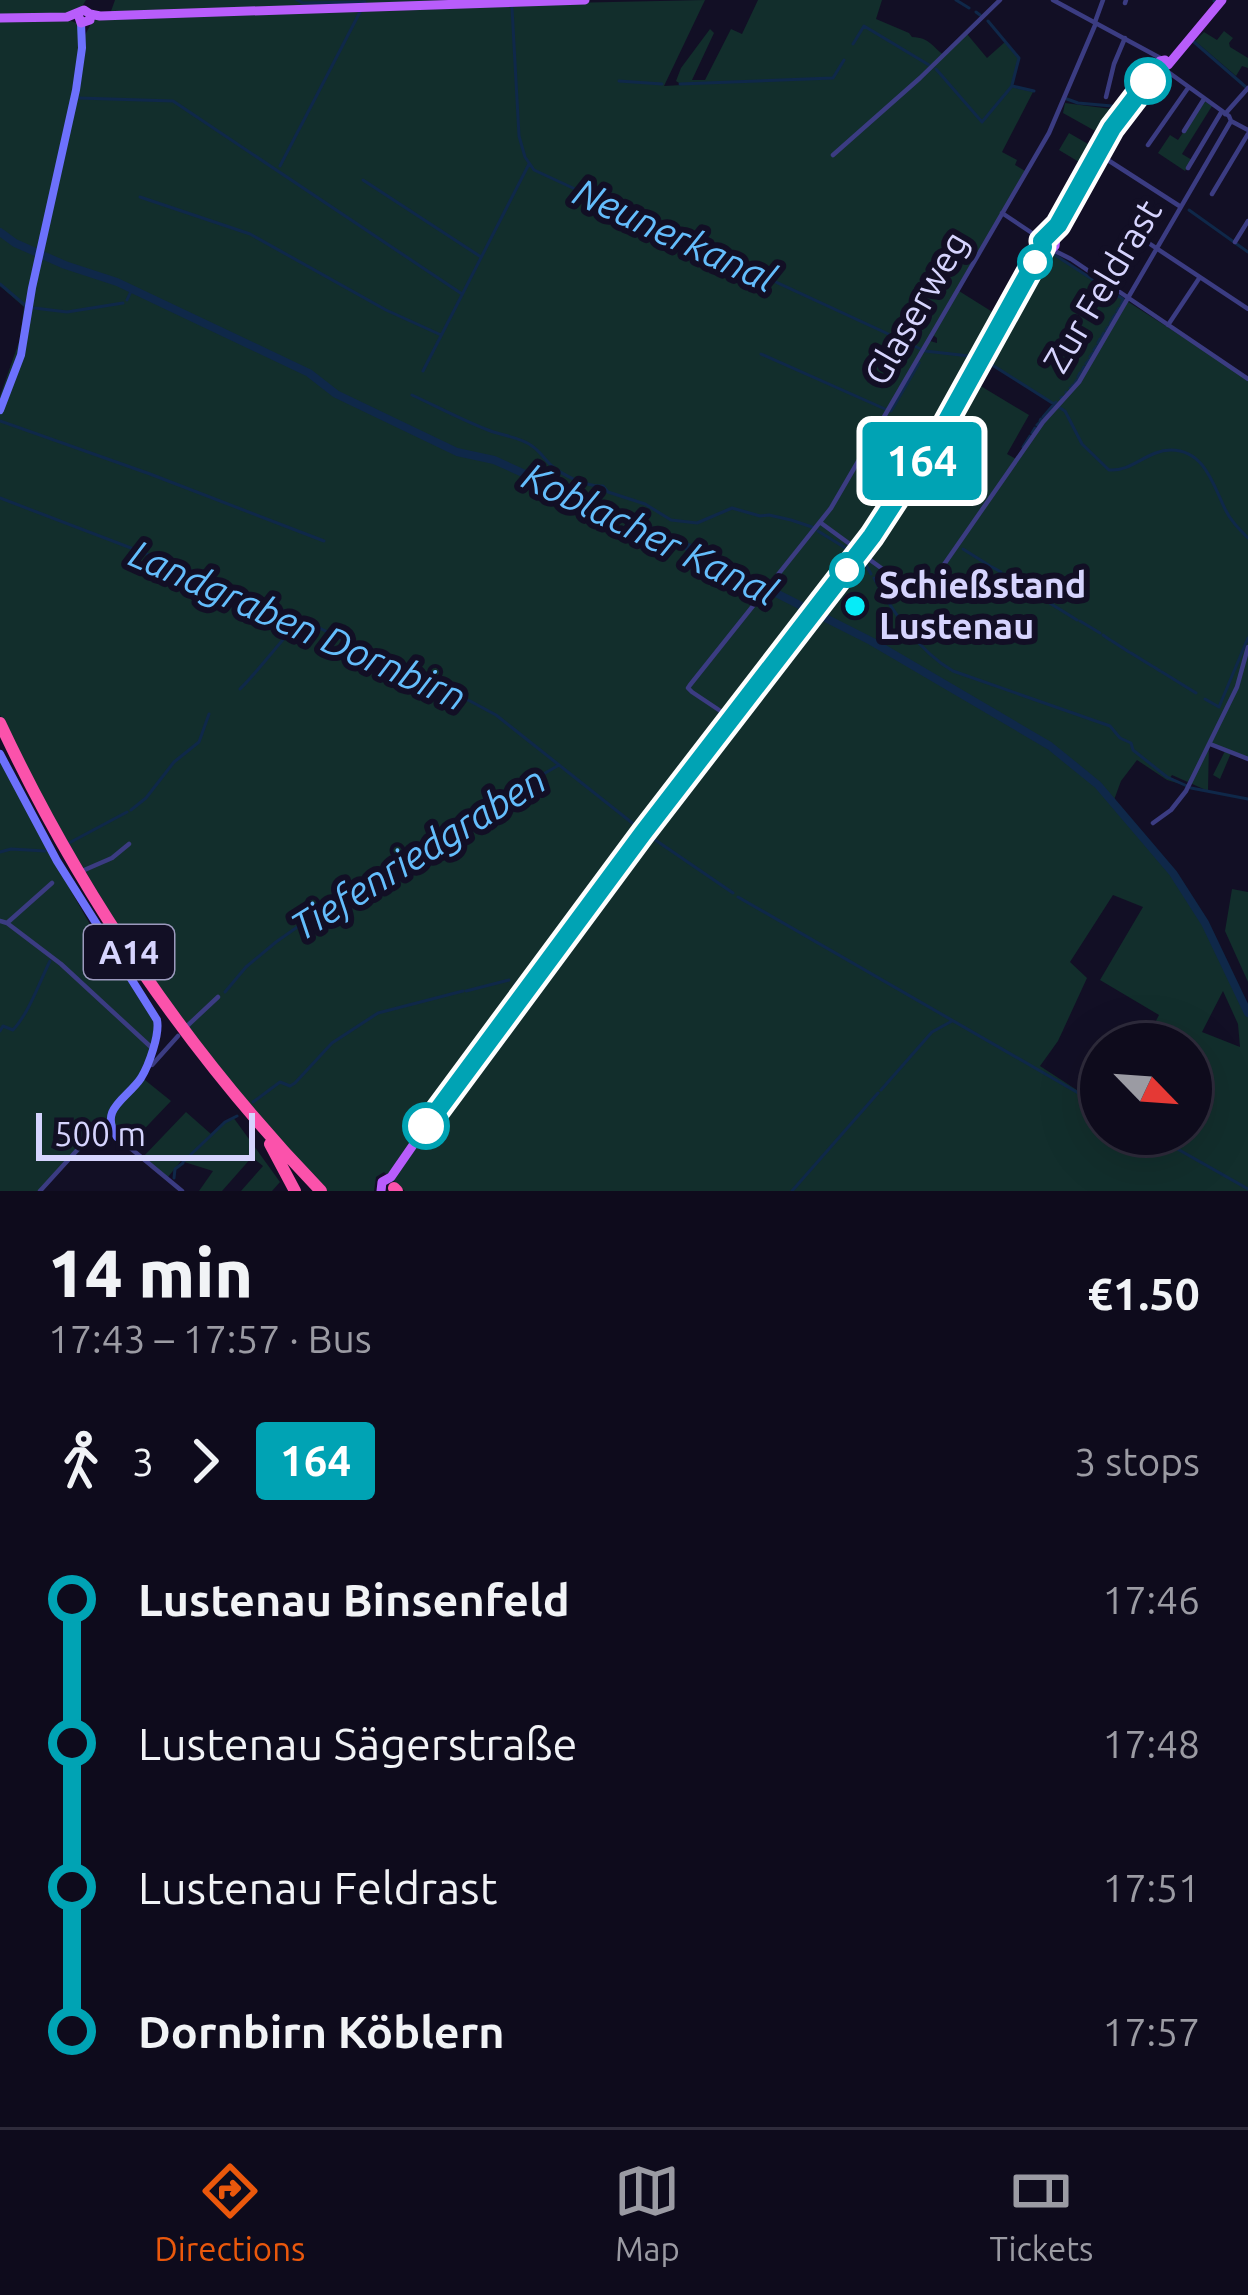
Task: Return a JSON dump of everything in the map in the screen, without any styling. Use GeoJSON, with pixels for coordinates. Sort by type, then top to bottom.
{"type":"FeatureCollection","features":[{"type":"Feature","properties":{"kind":"highway","name":"A14"},"geometry":{"type":"LineString","coordinates":[[0,722],[75,874]]}},
{"type":"Feature","properties":{"kind":"highway","name":"A14"},"geometry":{"type":"LineString","coordinates":[[0,735],[75,874],[133,967],[270,1144],[317,1191]]}},
{"type":"Feature","properties":{"kind":"highway","name":"A14"},"geometry":{"type":"LineString","coordinates":[[182,1031],[317,1191]]}},
{"type":"Feature","properties":{"kind":"highway"},"geometry":{"type":"LineString","coordinates":[[270,1144],[295,1191]]}},
{"type":"Feature","properties":{"kind":"main road"},"geometry":{"type":"LineString","coordinates":[[4,18],[585,0]]}},
{"type":"Feature","properties":{"kind":"main road"},"geometry":{"type":"LineString","coordinates":[[399,1168],[378,1181],[389,1189],[399,1168],[645,834],[822,606],[929,450],[1121,115],[1222,0]]}},
{"type":"Feature","properties":{"kind":"main road"},"geometry":{"type":"LineString","coordinates":[[0,410],[21,356],[76,90],[85,14]]}},
{"type":"Feature","properties":{"kind":"main road"},"geometry":{"type":"LineString","coordinates":[[0,754],[51,850],[75,874],[155,1016],[159,1033],[151,1061],[112,1112],[110,1123],[117,1137]]}},
{"type":"Feature","properties":{"kind":"street"},"geometry":{"type":"LineString","coordinates":[[833,155],[1000,0]]}},
{"type":"Feature","properties":{"kind":"street"},"geometry":{"type":"LineString","coordinates":[[1053,0],[1164,64],[1248,132],[1212,194]]}},
{"type":"Feature","properties":{"kind":"street","name":"Glaserweg"},"geometry":{"type":"LineString","coordinates":[[734,720],[688,688],[821,523],[1054,123],[1103,0]]}},
{"type":"Feature","properties":{"kind":"street"},"geometry":{"type":"LineString","coordinates":[[1106,97],[1125,38]]}},
{"type":"Feature","properties":{"kind":"street"},"geometry":{"type":"LineString","coordinates":[[1148,145],[1188,88]]}},
{"type":"Feature","properties":{"kind":"street"},"geometry":{"type":"LineString","coordinates":[[1188,168],[1223,112],[1247,89]]}},
{"type":"Feature","properties":{"kind":"street"},"geometry":{"type":"LineString","coordinates":[[1184,130],[1204,99]]}},
{"type":"Feature","properties":{"kind":"street","name":"Zur Feldrast"},"geometry":{"type":"LineString","coordinates":[[866,556],[913,591],[923,592],[1078,382],[1231,121]]}},
{"type":"Feature","properties":{"kind":"street"},"geometry":{"type":"LineString","coordinates":[[1097,153],[1181,207]]}},
{"type":"Feature","properties":{"kind":"street"},"geometry":{"type":"LineString","coordinates":[[1002,213],[1248,379]]}},
{"type":"Feature","properties":{"kind":"street"},"geometry":{"type":"LineString","coordinates":[[1235,242],[1247,226]]}},
{"type":"Feature","properties":{"kind":"street"},"geometry":{"type":"LineString","coordinates":[[1142,238],[1248,309]]}},
{"type":"Feature","properties":{"kind":"street"},"geometry":{"type":"LineString","coordinates":[[1168,325],[1200,277]]}},
{"type":"Feature","properties":{"kind":"street"},"geometry":{"type":"LineString","coordinates":[[821,523],[858,550]]}},
{"type":"Feature","properties":{"kind":"street"},"geometry":{"type":"LineString","coordinates":[[1153,823],[1182,798],[1241,679],[1248,647]]}},
{"type":"Feature","properties":{"kind":"street"},"geometry":{"type":"LineString","coordinates":[[1210,744],[1248,759]]}},
{"type":"Feature","properties":{"kind":"street"},"geometry":{"type":"LineString","coordinates":[[75,874],[112,858],[129,844]]}},
{"type":"Feature","properties":{"kind":"street"},"geometry":{"type":"LineString","coordinates":[[52,883],[4,922],[61,964],[152,1048]]}},
{"type":"Feature","properties":{"kind":"street"},"geometry":{"type":"LineString","coordinates":[[151,1061],[218,997]]}},
{"type":"Feature","properties":{"kind":"street"},"geometry":{"type":"LineString","coordinates":[[40,1191],[99,1126],[110,1123]]}},
{"type":"Feature","properties":{"kind":"street"},"geometry":{"type":"LineString","coordinates":[[117,1137],[182,1191]]}},
{"type":"Feature","properties":{"kind":"green space"},"geometry":{"type":"Polygon","coordinates":[[[0,0],[86,0],[66,19],[79,24],[81,47],[23,337],[0,405],[20,339],[24,307],[0,286],[0,0]]]}},
{"type":"Feature","properties":{"kind":"green space"},"geometry":{"type":"Polygon","coordinates":[[[115,0],[489,0],[292,9],[705,0],[664,86],[682,85],[676,81],[681,68],[710,29],[714,33],[692,80],[705,80],[731,29],[742,34],[758,0],[882,0],[876,19],[927,41],[944,55],[967,34],[987,58],[1005,42],[1019,58],[1012,87],[1033,92],[1002,152],[1025,171],[939,324],[959,291],[1002,318],[950,419],[985,440],[957,421],[979,385],[1029,415],[1007,454],[1016,459],[1056,405],[987,362],[1042,258],[1054,254],[1248,379],[1248,759],[1231,753],[1220,779],[1213,775],[1225,751],[1209,744],[1208,791],[1172,775],[1170,778],[1187,786],[1167,780],[1137,760],[1114,800],[1066,755],[1040,738],[813,611],[1069,762],[1100,790],[1171,872],[1211,939],[1248,1016],[1248,1191],[405,1191],[384,1172],[376,1177],[374,1191],[327,1191],[242,1099],[140,962],[38,793],[0,715],[0,414],[17,374],[85,35],[96,14],[110,14],[115,0]]]}},
{"type":"Feature","properties":{"kind":"green space"},"geometry":{"type":"Polygon","coordinates":[[[1224,31],[1233,38],[1230,47],[1248,58],[1248,68],[1242,66],[1236,76],[1195,41],[1204,32],[1217,40],[1224,31]]]}},
{"type":"Feature","properties":{"kind":"green space"},"geometry":{"type":"Polygon","coordinates":[[[1204,101],[1212,106],[1182,154],[1192,160],[1185,171],[1158,153],[1170,135],[1178,140],[1204,101]]]}},
{"type":"Feature","properties":{"kind":"green space"},"geometry":{"type":"Polygon","coordinates":[[[1065,103],[1116,112],[1105,129],[1097,132],[1063,113],[1065,103]]]}},
{"type":"Feature","properties":{"kind":"green space"},"geometry":{"type":"Polygon","coordinates":[[[1069,133],[1095,148],[1086,163],[1059,150],[1069,133]]]}},
{"type":"Feature","properties":{"kind":"green space"},"geometry":{"type":"Polygon","coordinates":[[[0,758],[92,928],[154,1018],[156,1037],[140,1076],[171,1101],[129,1145],[105,1126],[40,1191],[0,1191],[0,758]]]}},
{"type":"Feature","properties":{"kind":"green space"},"geometry":{"type":"Polygon","coordinates":[[[1232,889],[1248,892],[1248,982],[1225,931],[1232,889]]]}},
{"type":"Feature","properties":{"kind":"green space"},"geometry":{"type":"Polygon","coordinates":[[[186,1112],[211,1134],[233,1117],[280,1182],[272,1191],[241,1191],[263,1166],[252,1157],[222,1191],[199,1191],[213,1171],[181,1161],[168,1177],[143,1157],[186,1112]]]}},
{"type":"Feature","properties":{"kind":"waterway"},"geometry":{"type":"LineString","coordinates":[[297,0],[365,2]]}},
{"type":"Feature","properties":{"kind":"waterway"},"geometry":{"type":"LineString","coordinates":[[956,0],[969,8]]}},
{"type":"Feature","properties":{"kind":"waterway","name":"Neunerkanal"},"geometry":{"type":"LineString","coordinates":[[512,8],[519,136],[534,170],[925,351],[978,357]]}},
{"type":"Feature","properties":{"kind":"waterway"},"geometry":{"type":"LineString","coordinates":[[280,166],[360,12]]}},
{"type":"Feature","properties":{"kind":"waterway"},"geometry":{"type":"LineString","coordinates":[[976,12],[980,15]]}},
{"type":"Feature","properties":{"kind":"waterway"},"geometry":{"type":"LineString","coordinates":[[988,21],[1019,58],[1012,85]]}},
{"type":"Feature","properties":{"kind":"waterway"},"geometry":{"type":"LineString","coordinates":[[853,44],[864,26],[929,65]]}},
{"type":"Feature","properties":{"kind":"waterway"},"geometry":{"type":"LineString","coordinates":[[1194,42],[1247,88]]}},
{"type":"Feature","properties":{"kind":"waterway"},"geometry":{"type":"LineString","coordinates":[[680,84],[833,78],[844,60]]}},
{"type":"Feature","properties":{"kind":"waterway"},"geometry":{"type":"LineString","coordinates":[[936,69],[982,122],[1012,86],[1034,91]]}},
{"type":"Feature","properties":{"kind":"waterway"},"geometry":{"type":"LineString","coordinates":[[619,81],[662,84]]}},
{"type":"Feature","properties":{"kind":"waterway"},"geometry":{"type":"LineString","coordinates":[[79,98],[173,101],[462,294]]}},
{"type":"Feature","properties":{"kind":"waterway"},"geometry":{"type":"LineString","coordinates":[[1067,99],[1112,106]]}},
{"type":"Feature","properties":{"kind":"waterway"},"geometry":{"type":"LineString","coordinates":[[423,371],[529,164]]}},
{"type":"Feature","properties":{"kind":"waterway"},"geometry":{"type":"LineString","coordinates":[[363,180],[481,257]]}},
{"type":"Feature","properties":{"kind":"waterway"},"geometry":{"type":"LineString","coordinates":[[140,197],[250,234],[386,310],[441,335]]}},
{"type":"Feature","properties":{"kind":"waterway"},"geometry":{"type":"LineString","coordinates":[[1189,210],[1248,252]]}},
{"type":"Feature","properties":{"kind":"waterway","name":"Koblacher Kanal"},"geometry":{"type":"LineString","coordinates":[[0,232],[15,243],[117,282],[309,373],[336,394],[457,452],[494,460],[708,556],[871,641],[1050,746],[1098,785],[1173,873],[1205,923],[1248,1013]]}},
{"type":"Feature","properties":{"kind":"waterway"},"geometry":{"type":"LineString","coordinates":[[1055,255],[1123,299],[1121,305]]}},
{"type":"Feature","properties":{"kind":"waterway"},"geometry":{"type":"LineString","coordinates":[[0,284],[26,306]]}},
{"type":"Feature","properties":{"kind":"waterway"},"geometry":{"type":"LineString","coordinates":[[127,300],[132,289]]}},
{"type":"Feature","properties":{"kind":"waterway"},"geometry":{"type":"LineString","coordinates":[[34,308],[67,312],[123,303]]}},
{"type":"Feature","properties":{"kind":"waterway"},"geometry":{"type":"LineString","coordinates":[[1113,318],[1116,314]]}},
{"type":"Feature","properties":{"kind":"waterway"},"geometry":{"type":"LineString","coordinates":[[1110,324],[1112,320]]}},
{"type":"Feature","properties":{"kind":"waterway"},"geometry":{"type":"LineString","coordinates":[[1102,337],[1104,333]]}},
{"type":"Feature","properties":{"kind":"waterway"},"geometry":{"type":"LineString","coordinates":[[1098,343],[1100,339]]}},
{"type":"Feature","properties":{"kind":"waterway"},"geometry":{"type":"LineString","coordinates":[[1094,350],[1097,346]]}},
{"type":"Feature","properties":{"kind":"waterway"},"geometry":{"type":"LineString","coordinates":[[1090,357],[1093,353]]}},
{"type":"Feature","properties":{"kind":"waterway"},"geometry":{"type":"LineString","coordinates":[[761,354],[885,409]]}},
{"type":"Feature","properties":{"kind":"waterway"},"geometry":{"type":"LineString","coordinates":[[1086,364],[1089,360]]}},
{"type":"Feature","properties":{"kind":"waterway"},"geometry":{"type":"LineString","coordinates":[[891,411],[919,363]]}},
{"type":"Feature","properties":{"kind":"waterway","name":"Neunerkanal"},"geometry":{"type":"LineString","coordinates":[[989,363],[1065,411],[1082,444],[1109,470],[1162,451],[1192,456],[1206,470],[1229,517],[1248,538]]}},
{"type":"Feature","properties":{"kind":"waterway"},"geometry":{"type":"LineString","coordinates":[[1082,371],[1084,367]]}},
{"type":"Feature","properties":{"kind":"waterway"},"geometry":{"type":"LineString","coordinates":[[1078,377],[1080,373]]}},
{"type":"Feature","properties":{"kind":"waterway"},"geometry":{"type":"LineString","coordinates":[[412,395],[527,443],[569,477],[603,486],[671,520],[697,523],[732,508],[812,527]]}},
{"type":"Feature","properties":{"kind":"waterway"},"geometry":{"type":"LineString","coordinates":[[1043,417],[1056,402]]}},
{"type":"Feature","properties":{"kind":"waterway"},"geometry":{"type":"LineString","coordinates":[[0,421],[324,541]]}},
{"type":"Feature","properties":{"kind":"waterway"},"geometry":{"type":"LineString","coordinates":[[1032,433],[1035,428]]}},
{"type":"Feature","properties":{"kind":"waterway"},"geometry":{"type":"LineString","coordinates":[[1023,447],[1030,436]]}},
{"type":"Feature","properties":{"kind":"waterway","name":"Landgraben Dornbirn"},"geometry":{"type":"LineString","coordinates":[[0,498],[241,590],[470,701],[496,715],[636,826]]}},
{"type":"Feature","properties":{"kind":"waterway"},"geometry":{"type":"LineString","coordinates":[[818,531],[852,552]]}},
{"type":"Feature","properties":{"kind":"waterway"},"geometry":{"type":"LineString","coordinates":[[963,549],[990,566]]}},
{"type":"Feature","properties":{"kind":"waterway"},"geometry":{"type":"LineString","coordinates":[[864,561],[871,574]]}},
{"type":"Feature","properties":{"kind":"waterway"},"geometry":{"type":"LineString","coordinates":[[992,567],[1001,572]]}},
{"type":"Feature","properties":{"kind":"waterway"},"geometry":{"type":"LineString","coordinates":[[1004,574],[1046,600]]}},
{"type":"Feature","properties":{"kind":"waterway"},"geometry":{"type":"LineString","coordinates":[[874,578],[908,630],[940,663],[1110,726],[1167,777],[1187,786]]}},
{"type":"Feature","properties":{"kind":"waterway"},"geometry":{"type":"LineString","coordinates":[[1048,602],[1077,620]]}},
{"type":"Feature","properties":{"kind":"waterway"},"geometry":{"type":"LineString","coordinates":[[240,689],[301,620]]}},
{"type":"Feature","properties":{"kind":"waterway"},"geometry":{"type":"LineString","coordinates":[[1080,621],[1100,633]]}},
{"type":"Feature","properties":{"kind":"waterway"},"geometry":{"type":"LineString","coordinates":[[1103,635],[1110,640]]}},
{"type":"Feature","properties":{"kind":"waterway"},"geometry":{"type":"LineString","coordinates":[[1205,699],[1219,707],[1248,638]]}},
{"type":"Feature","properties":{"kind":"waterway"},"geometry":{"type":"LineString","coordinates":[[1112,641],[1129,652]]}},
{"type":"Feature","properties":{"kind":"waterway"},"geometry":{"type":"LineString","coordinates":[[1131,653],[1152,666]]}},
{"type":"Feature","properties":{"kind":"waterway"},"geometry":{"type":"LineString","coordinates":[[1154,667],[1160,671]]}},
{"type":"Feature","properties":{"kind":"waterway"},"geometry":{"type":"LineString","coordinates":[[1162,672],[1196,693]]}},
{"type":"Feature","properties":{"kind":"waterway"},"geometry":{"type":"LineString","coordinates":[[131,810],[199,742],[209,714]]}},
{"type":"Feature","properties":{"kind":"waterway","name":"Tiefenriedgraben"},"geometry":{"type":"LineString","coordinates":[[225,992],[276,942],[380,869],[559,765]]}},
{"type":"Feature","properties":{"kind":"waterway"},"geometry":{"type":"LineString","coordinates":[[1191,788],[1248,799]]}},
{"type":"Feature","properties":{"kind":"waterway"},"geometry":{"type":"LineString","coordinates":[[69,843],[127,812]]}},
{"type":"Feature","properties":{"kind":"waterway","name":"Landgraben Dornbirn"},"geometry":{"type":"LineString","coordinates":[[651,837],[733,893]]}},
{"type":"Feature","properties":{"kind":"waterway"},"geometry":{"type":"LineString","coordinates":[[515,984],[524,984],[626,849]]}},
{"type":"Feature","properties":{"kind":"waterway"},"geometry":{"type":"LineString","coordinates":[[0,852],[45,851]]}},
{"type":"Feature","properties":{"kind":"waterway","name":"Landgraben Dornbirn"},"geometry":{"type":"LineString","coordinates":[[738,897],[1080,1094]]}},
{"type":"Feature","properties":{"kind":"waterway"},"geometry":{"type":"LineString","coordinates":[[0,1031],[3,1026],[13,1030],[19,1023],[50,961]]}},
{"type":"Feature","properties":{"kind":"waterway"},"geometry":{"type":"LineString","coordinates":[[466,991],[509,980]]}},
{"type":"Feature","properties":{"kind":"waterway"},"geometry":{"type":"LineString","coordinates":[[253,1102],[280,1082],[295,1083],[332,1043],[378,1013],[463,991]]}},
{"type":"Feature","properties":{"kind":"waterway"},"geometry":{"type":"LineString","coordinates":[[881,1090],[932,1032],[952,1021]]}},
{"type":"Feature","properties":{"kind":"waterway"},"geometry":{"type":"LineString","coordinates":[[792,1191],[878,1093]]}},
{"type":"Feature","properties":{"kind":"waterway"},"geometry":{"type":"LineString","coordinates":[[183,1162],[237,1116]]}},
{"type":"Feature","properties":{"kind":"waterway","name":"Landgraben Dornbirn"},"geometry":{"type":"LineString","coordinates":[[1188,1155],[1248,1189]]}},
{"type":"Feature","properties":{"kind":"waterway"},"geometry":{"type":"LineString","coordinates":[[174,1178],[175,1169],[183,1163]]}},
{"type":"Feature","properties":{"kind":"bus line","name":"164"},"geometry":{"type":"LineString","coordinates":[[426,1126],[895,503],[971,379],[1043,247],[1042,241],[1058,225],[1112,128],[1148,81]]}},
{"type":"Feature","properties":{"kind":"place","name":"Schießstand Lustenau"},"geometry":{"type":"Point","coordinates":[855,606]}}]}
